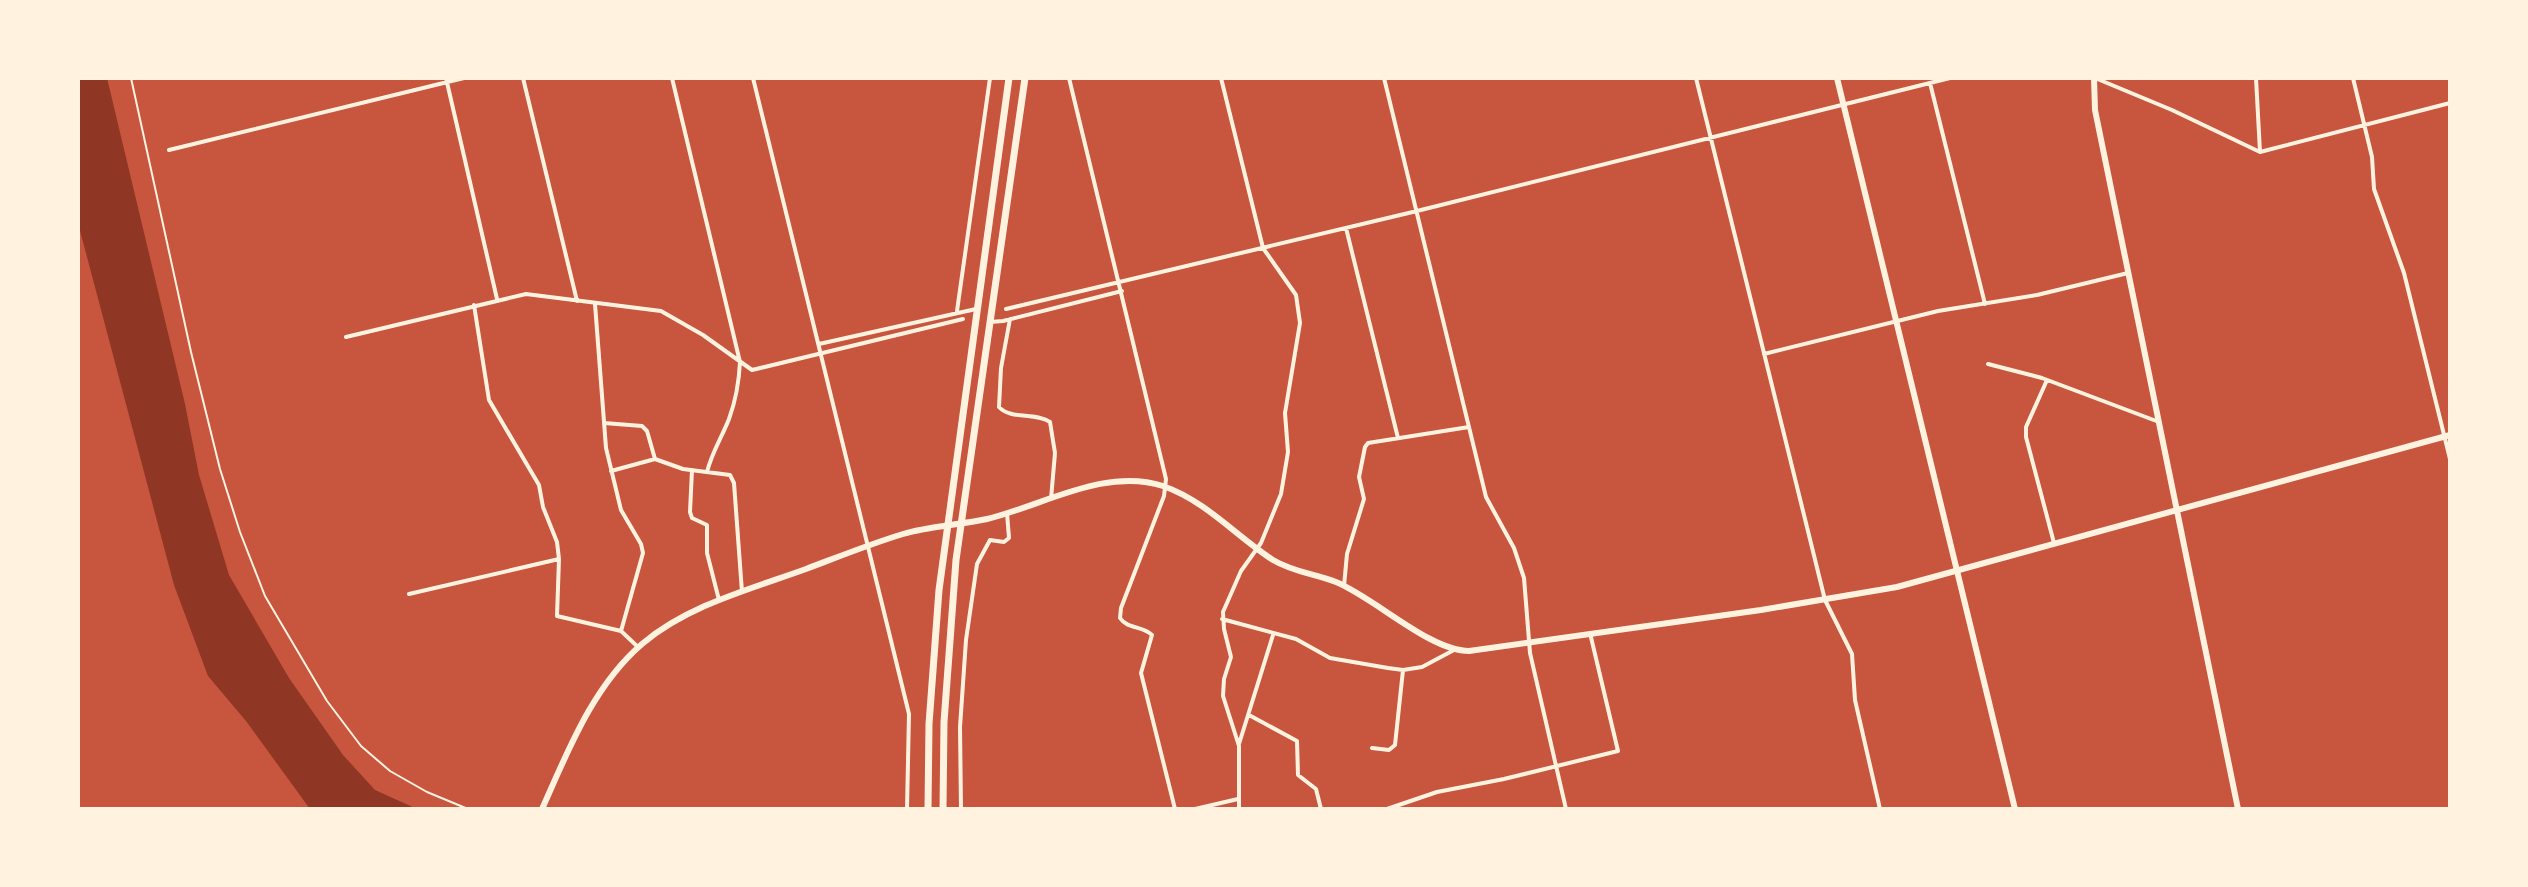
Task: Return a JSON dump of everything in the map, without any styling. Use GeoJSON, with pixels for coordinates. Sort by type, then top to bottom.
{"type":"FeatureCollection","features":[{"type":"Feature","properties":{"kind":"highway"},"geometry":{"type":"LineString","coordinates":[[928,809],[933,667],[947,526],[1009,78]]}},
{"type":"Feature","properties":{"kind":"highway"},"geometry":{"type":"LineString","coordinates":[[943,809],[947,668],[961,524],[1025,78]]}},
{"type":"Feature","properties":{"kind":"main road"},"geometry":{"type":"LineString","coordinates":[[1837,78],[2015,809]]}},
{"type":"Feature","properties":{"kind":"main road"},"geometry":{"type":"LineString","coordinates":[[2094,78],[2095,110],[2238,809]]}},
{"type":"Feature","properties":{"kind":"main road"},"geometry":{"type":"LineString","coordinates":[[542,809],[593,703],[609,678],[658,632],[719,600],[902,534],[1007,513],[1092,486],[1114,482],[1166,487],[1208,510],[1257,548],[1288,567],[1344,586],[1454,650],[1485,650],[1897,587],[2447,435]]}},
{"type":"Feature","properties":{"kind":"street"},"geometry":{"type":"LineString","coordinates":[[169,150],[464,78]]}},
{"type":"Feature","properties":{"kind":"street"},"geometry":{"type":"LineString","coordinates":[[523,78],[577,301]]}},
{"type":"Feature","properties":{"kind":"street"},"geometry":{"type":"LineString","coordinates":[[672,78],[740,362],[733,407],[712,452],[707,472]]}},
{"type":"Feature","properties":{"kind":"street"},"geometry":{"type":"LineString","coordinates":[[753,78],[910,720],[907,809]]}},
{"type":"Feature","properties":{"kind":"street"},"geometry":{"type":"LineString","coordinates":[[957,311],[990,78]]}},
{"type":"Feature","properties":{"kind":"street"},"geometry":{"type":"LineString","coordinates":[[1069,78],[1166,479],[1166,487],[1120,618],[1152,635],[1143,657],[1141,673],[1175,809]]}},
{"type":"Feature","properties":{"kind":"street"},"geometry":{"type":"LineString","coordinates":[[1221,78],[1263,248],[1296,295],[1300,323],[1285,413],[1287,464],[1281,494],[1257,548],[1233,586],[1222,619],[1231,657],[1224,679],[1223,696],[1239,746]]}},
{"type":"Feature","properties":{"kind":"street"},"geometry":{"type":"LineString","coordinates":[[1384,78],[1486,497],[1524,578],[1529,643],[1566,809]]}},
{"type":"Feature","properties":{"kind":"street"},"geometry":{"type":"LineString","coordinates":[[1696,78],[1825,600],[1852,654],[1855,700],[1880,809]]}},
{"type":"Feature","properties":{"kind":"street"},"geometry":{"type":"LineString","coordinates":[[1006,309],[1417,211],[1950,78]]}},
{"type":"Feature","properties":{"kind":"street"},"geometry":{"type":"LineString","coordinates":[[2094,78],[2172,110],[2260,152],[2450,103]]}},
{"type":"Feature","properties":{"kind":"street"},"geometry":{"type":"LineString","coordinates":[[2256,78],[2260,152]]}},
{"type":"Feature","properties":{"kind":"street"},"geometry":{"type":"LineString","coordinates":[[2353,78],[2372,157],[2374,189],[2399,253],[2447,435],[2450,459]]}},
{"type":"Feature","properties":{"kind":"street"},"geometry":{"type":"LineString","coordinates":[[447,80],[497,299]]}},
{"type":"Feature","properties":{"kind":"street"},"geometry":{"type":"LineString","coordinates":[[1930,83],[1985,304]]}},
{"type":"Feature","properties":{"kind":"street"},"geometry":{"type":"LineString","coordinates":[[1346,228],[1398,438]]}},
{"type":"Feature","properties":{"kind":"street"},"geometry":{"type":"LineString","coordinates":[[1764,354],[1938,311],[2037,295],[2128,273]]}},
{"type":"Feature","properties":{"kind":"street"},"geometry":{"type":"LineString","coordinates":[[990,322],[1122,291]]}},
{"type":"Feature","properties":{"kind":"street"},"geometry":{"type":"LineString","coordinates":[[346,337],[526,294],[661,311],[731,353],[752,370],[963,319]]}},
{"type":"Feature","properties":{"kind":"street"},"geometry":{"type":"LineString","coordinates":[[595,304],[611,471],[621,510],[643,553],[621,631]]}},
{"type":"Feature","properties":{"kind":"street"},"geometry":{"type":"LineString","coordinates":[[474,305],[489,400],[539,485],[543,507],[557,542],[557,616],[621,631],[638,648]]}},
{"type":"Feature","properties":{"kind":"street"},"geometry":{"type":"LineString","coordinates":[[819,344],[977,309]]}},
{"type":"Feature","properties":{"kind":"street"},"geometry":{"type":"LineString","coordinates":[[1010,319],[1001,368],[999,407],[1003,412],[1044,418],[1050,422],[1055,453],[1051,499]]}},
{"type":"Feature","properties":{"kind":"street"},"geometry":{"type":"LineString","coordinates":[[1988,364],[2047,380],[2159,422]]}},
{"type":"Feature","properties":{"kind":"street"},"geometry":{"type":"LineString","coordinates":[[2047,380],[2026,427],[2026,437],[2054,543]]}},
{"type":"Feature","properties":{"kind":"street"},"geometry":{"type":"LineString","coordinates":[[604,423],[642,426],[647,431],[655,459]]}},
{"type":"Feature","properties":{"kind":"street"},"geometry":{"type":"LineString","coordinates":[[1344,586],[1347,554],[1364,499],[1359,477],[1368,443],[1469,427]]}},
{"type":"Feature","properties":{"kind":"street"},"geometry":{"type":"LineString","coordinates":[[611,471],[655,459],[669,466],[725,473],[733,479],[742,592]]}},
{"type":"Feature","properties":{"kind":"street"},"geometry":{"type":"LineString","coordinates":[[692,470],[690,512],[692,518],[707,525],[707,553],[719,600]]}},
{"type":"Feature","properties":{"kind":"street"},"geometry":{"type":"LineString","coordinates":[[961,809],[961,700],[977,564],[990,540],[1004,542],[1009,538],[1007,513]]}},
{"type":"Feature","properties":{"kind":"street"},"geometry":{"type":"LineString","coordinates":[[409,594],[559,559]]}},
{"type":"Feature","properties":{"kind":"street"},"geometry":{"type":"LineString","coordinates":[[1222,619],[1308,644],[1330,658],[1403,670],[1422,667],[1454,650]]}},
{"type":"Feature","properties":{"kind":"street"},"geometry":{"type":"LineString","coordinates":[[1387,809],[1437,792],[1618,751],[1590,633]]}},
{"type":"Feature","properties":{"kind":"street"},"geometry":{"type":"LineString","coordinates":[[1239,809],[1239,746],[1273,635]]}},
{"type":"Feature","properties":{"kind":"street"},"geometry":{"type":"LineString","coordinates":[[1372,748],[1389,750],[1395,745],[1403,670]]}},
{"type":"Feature","properties":{"kind":"street"},"geometry":{"type":"LineString","coordinates":[[1249,715],[1297,741],[1298,775],[1316,789],[1321,809]]}},
{"type":"Feature","properties":{"kind":"street"},"geometry":{"type":"LineString","coordinates":[[1195,809],[1238,799]]}},
{"type":"Feature","properties":{"kind":"path"},"geometry":{"type":"LineString","coordinates":[[131,78],[220,469],[265,596],[327,701],[361,746],[390,771],[427,792],[468,809]]}},
{"type":"Feature","properties":{"kind":"shaded area"},"geometry":{"type":"Polygon","coordinates":[[[78,78],[107,78],[199,475],[229,575],[289,678],[343,755],[375,790],[417,809],[310,809],[246,721],[208,676],[174,585],[78,223],[78,78]]]}}]}
